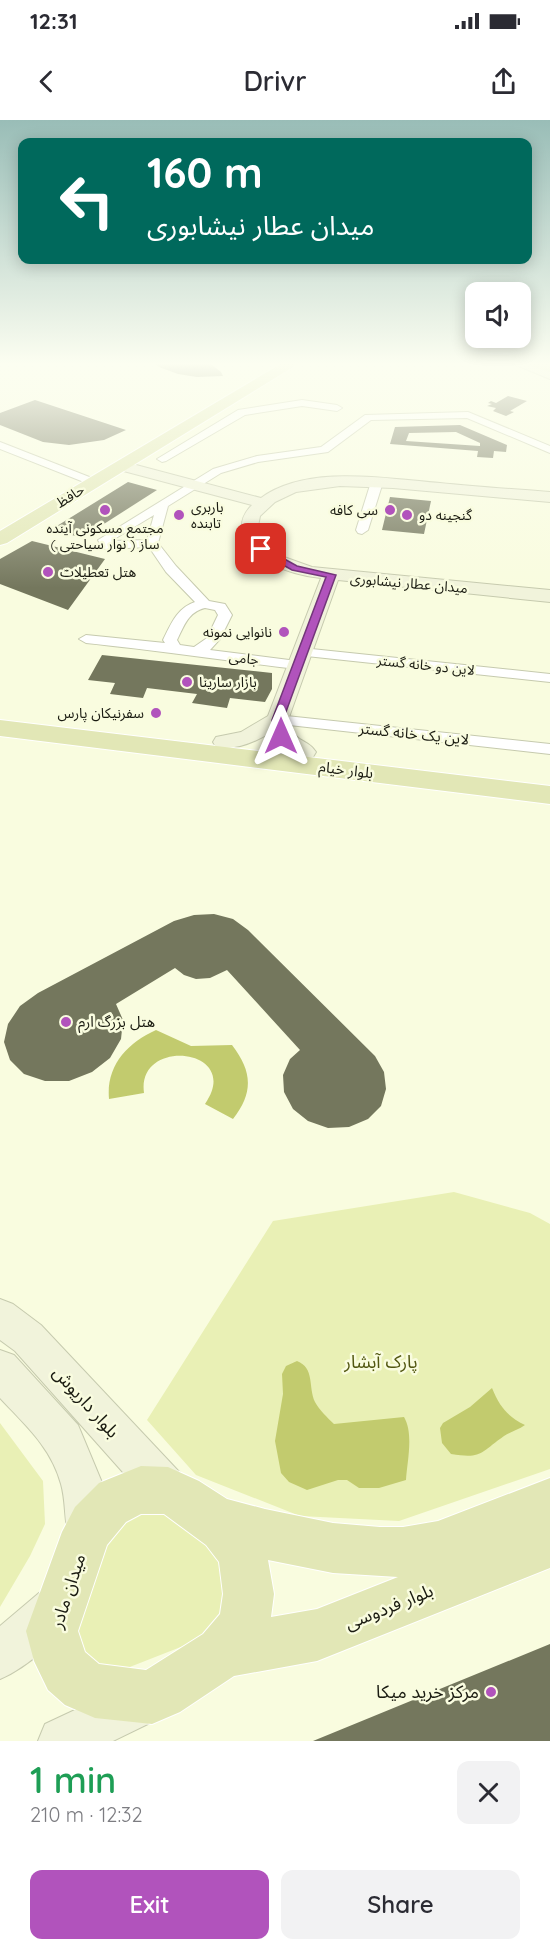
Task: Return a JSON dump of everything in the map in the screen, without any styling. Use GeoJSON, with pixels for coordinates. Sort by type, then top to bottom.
{"type":"FeatureCollection","features":[{"type":"Feature","properties":{"kind":"main road","name":"حافظ"},"geometry":{"type":"LineString","coordinates":[[0,539],[168,438]]}},
{"type":"Feature","properties":{"kind":"main road","name":"بلوار خیام"},"geometry":{"type":"LineString","coordinates":[[0,716],[550,782]]}},
{"type":"Feature","properties":{"kind":"main road","name":"بلوار خیام"},"geometry":{"type":"LineString","coordinates":[[0,728],[550,795]]}},
{"type":"Feature","properties":{"kind":"main road","name":"میدان مادر"},"geometry":{"type":"LineString","coordinates":[[152,1697],[93,1692],[80,1686],[69,1676],[55,1647],[52,1631],[87,1532],[99,1514],[115,1498],[141,1490],[168,1491]]}},
{"type":"Feature","properties":{"kind":"main road"},"geometry":{"type":"LineString","coordinates":[[168,1491],[220,1522],[305,1545],[354,1552],[405,1552],[451,1541],[550,1502]]}},
{"type":"Feature","properties":{"kind":"main road"},"geometry":{"type":"LineString","coordinates":[[152,1697],[224,1652],[237,1635],[245,1617],[249,1598],[246,1562],[239,1545],[220,1522]]}},
{"type":"Feature","properties":{"kind":"main road","name":"بلوار فردوسی"},"geometry":{"type":"LineString","coordinates":[[224,1652],[317,1635],[550,1543]]}},
{"type":"Feature","properties":{"kind":"street"},"geometry":{"type":"LineString","coordinates":[[162,459],[198,438]]}},
{"type":"Feature","properties":{"kind":"street"},"geometry":{"type":"LineString","coordinates":[[162,506],[152,543],[106,545],[104,540],[217,471],[257,459],[324,450],[341,438]]}},
{"type":"Feature","properties":{"kind":"street"},"geometry":{"type":"LineString","coordinates":[[521,438],[550,450]]}},
{"type":"Feature","properties":{"kind":"street"},"geometry":{"type":"LineString","coordinates":[[0,445],[93,482]]}},
{"type":"Feature","properties":{"kind":"street"},"geometry":{"type":"LineString","coordinates":[[121,466],[263,503],[288,491],[320,483],[377,482],[550,497]]}},
{"type":"Feature","properties":{"kind":"street"},"geometry":{"type":"LineString","coordinates":[[362,530],[377,482]]}},
{"type":"Feature","properties":{"kind":"street","name":"میدان عطار نیشابوری"},"geometry":{"type":"LineString","coordinates":[[263,503],[252,514],[249,530],[256,544],[269,555],[295,568],[331,575],[550,596]]}},
{"type":"Feature","properties":{"kind":"street","name":"جامی"},"geometry":{"type":"LineString","coordinates":[[152,543],[171,569],[205,604],[220,607],[225,615],[212,644],[207,648],[190,652]]}},
{"type":"Feature","properties":{"kind":"street"},"geometry":{"type":"LineString","coordinates":[[305,752],[290,746],[281,736],[277,720],[331,575]]}},
{"type":"Feature","properties":{"kind":"street"},"geometry":{"type":"LineString","coordinates":[[175,648],[170,640],[185,611],[197,604],[205,604]]}},
{"type":"Feature","properties":{"kind":"street","name":"جامی"},"geometry":{"type":"LineString","coordinates":[[86,639],[175,648],[190,652],[300,658]]}},
{"type":"Feature","properties":{"kind":"street","name":"لاین دو خانه گستر"},"geometry":{"type":"LineString","coordinates":[[300,658],[550,678]]}},
{"type":"Feature","properties":{"kind":"street"},"geometry":{"type":"LineString","coordinates":[[224,742],[248,737],[277,720]]}},
{"type":"Feature","properties":{"kind":"street","name":"لاین یک خانه گستر"},"geometry":{"type":"LineString","coordinates":[[277,720],[550,749]]}},
{"type":"Feature","properties":{"kind":"street","name":"بلوار داریوش"},"geometry":{"type":"LineString","coordinates":[[0,1317],[28,1338],[168,1491]]}},
{"type":"Feature","properties":{"kind":"street"},"geometry":{"type":"LineString","coordinates":[[0,1369],[64,1439],[82,1485],[87,1532]]}},
{"type":"Feature","properties":{"kind":"street"},"geometry":{"type":"LineString","coordinates":[[0,1656],[63,1602]]}},
{"type":"Feature","properties":{"kind":"street"},"geometry":{"type":"LineString","coordinates":[[62,1741],[152,1697]]}},
{"type":"Feature","properties":{"kind":"green space","name":"پارک آبشار"},"geometry":{"type":"Polygon","coordinates":[[[454,1192],[530,1213],[550,1224],[550,1469],[399,1521],[300,1516],[196,1475],[147,1420],[273,1221],[454,1192]]]}},
{"type":"Feature","properties":{"kind":"green space"},"geometry":{"type":"Polygon","coordinates":[[[0,1423],[43,1481],[45,1524],[30,1556],[0,1607],[0,1423]]]}},
{"type":"Feature","properties":{"kind":"green space"},"geometry":{"type":"Polygon","coordinates":[[[149,1506],[222,1547],[229,1557],[219,1632],[107,1674],[69,1640],[101,1537],[149,1506]]]}},
{"type":"Feature","properties":{"kind":"shaded area"},"geometry":{"type":"Polygon","coordinates":[[[156,1030],[191,1046],[232,1045],[244,1064],[248,1082],[245,1100],[233,1119],[205,1104],[213,1085],[211,1071],[201,1061],[186,1056],[170,1057],[156,1063],[146,1075],[144,1093],[109,1099],[111,1076],[121,1057],[136,1042],[156,1030]]]}},
{"type":"Feature","properties":{"kind":"shaded area"},"geometry":{"type":"Polygon","coordinates":[[[297,1361],[303,1364],[309,1373],[315,1402],[334,1424],[404,1417],[409,1431],[406,1480],[379,1488],[359,1488],[347,1480],[338,1480],[307,1490],[289,1482],[281,1473],[275,1441],[283,1394],[282,1374],[286,1366],[297,1361]]]}},
{"type":"Feature","properties":{"kind":"shaded area"},"geometry":{"type":"Polygon","coordinates":[[[492,1388],[505,1410],[525,1425],[475,1455],[451,1454],[442,1443],[440,1428],[443,1423],[470,1407],[492,1388]]]}},
{"type":"Feature","properties":{"kind":"building"},"geometry":{"type":"Polygon","coordinates":[[[32,438],[109,438],[69,445],[43,442],[32,438]]]}},
{"type":"Feature","properties":{"kind":"building"},"geometry":{"type":"Polygon","coordinates":[[[392,438],[407,438],[406,441],[480,446],[480,443],[468,438],[490,438],[507,445],[506,452],[494,451],[493,458],[477,457],[478,451],[390,444],[392,438]]]}},
{"type":"Feature","properties":{"kind":"building","name":"مجتمع مسکونی آینده ساز ( نوار سیاحتی )"},"geometry":{"type":"Polygon","coordinates":[[[128,482],[157,490],[82,538],[52,529],[128,482]]]}},
{"type":"Feature","properties":{"kind":"building","name":"گنجینه دو"},"geometry":{"type":"Polygon","coordinates":[[[390,497],[431,501],[424,534],[382,530],[390,497]]]}},
{"type":"Feature","properties":{"kind":"building","name":"هتل تعطیلات"},"geometry":{"type":"Polygon","coordinates":[[[32,541],[105,559],[68,610],[0,584],[0,559],[32,541]]]}},
{"type":"Feature","properties":{"kind":"building","name":"بازار سارینا"},"geometry":{"type":"Polygon","coordinates":[[[102,655],[272,673],[272,689],[265,702],[230,698],[227,708],[192,703],[197,694],[147,688],[143,698],[110,694],[115,683],[88,680],[102,655]]]}},
{"type":"Feature","properties":{"kind":"building","name":"هتل بزرگ ارم"},"geometry":{"type":"Polygon","coordinates":[[[214,914],[233,919],[248,930],[375,1056],[384,1072],[386,1089],[381,1106],[368,1119],[349,1127],[328,1128],[308,1121],[293,1109],[284,1092],[283,1075],[290,1059],[300,1050],[227,970],[210,978],[196,979],[184,975],[175,968],[116,1004],[123,1020],[121,1039],[110,1058],[92,1072],[69,1081],[45,1081],[24,1074],[10,1060],[4,1042],[8,1024],[20,1006],[38,993],[174,921],[194,915],[214,914]]]}},
{"type":"Feature","properties":{"kind":"building","name":"مرکز خرید میکا"},"geometry":{"type":"Polygon","coordinates":[[[550,1644],[550,1741],[313,1741],[550,1644]]]}},
{"type":"Feature","properties":{"kind":"place","name":"مجتمع مسکونی آینده ساز ( نوار سیاحتی )"},"geometry":{"type":"Point","coordinates":[105,510]}},
{"type":"Feature","properties":{"kind":"place","name":"سی کافه"},"geometry":{"type":"Point","coordinates":[390,510]}},
{"type":"Feature","properties":{"kind":"place","name":"باربری تابنده"},"geometry":{"type":"Point","coordinates":[179,515]}},
{"type":"Feature","properties":{"kind":"place","name":"گنجینه دو"},"geometry":{"type":"Point","coordinates":[407,515]}},
{"type":"Feature","properties":{"kind":"place","name":"هتل تعطیلات"},"geometry":{"type":"Point","coordinates":[48,572]}},
{"type":"Feature","properties":{"kind":"place","name":"نانوایی نمونه"},"geometry":{"type":"Point","coordinates":[284,632]}},
{"type":"Feature","properties":{"kind":"place","name":"بازار سارینا"},"geometry":{"type":"Point","coordinates":[187,682]}},
{"type":"Feature","properties":{"kind":"place","name":"سفرنیکان پارس"},"geometry":{"type":"Point","coordinates":[156,713]}},
{"type":"Feature","properties":{"kind":"place","name":"هتل بزرگ ارم"},"geometry":{"type":"Point","coordinates":[66,1022]}},
{"type":"Feature","properties":{"kind":"place","name":"مرکز خرید میکا"},"geometry":{"type":"Point","coordinates":[491,1692]}},
{"type":"Feature","properties":{"kind":"route"},"geometry":{"type":"LineString","coordinates":[[261,549],[280,562],[295,568],[331,575],[277,720],[281,736]]}}]}
